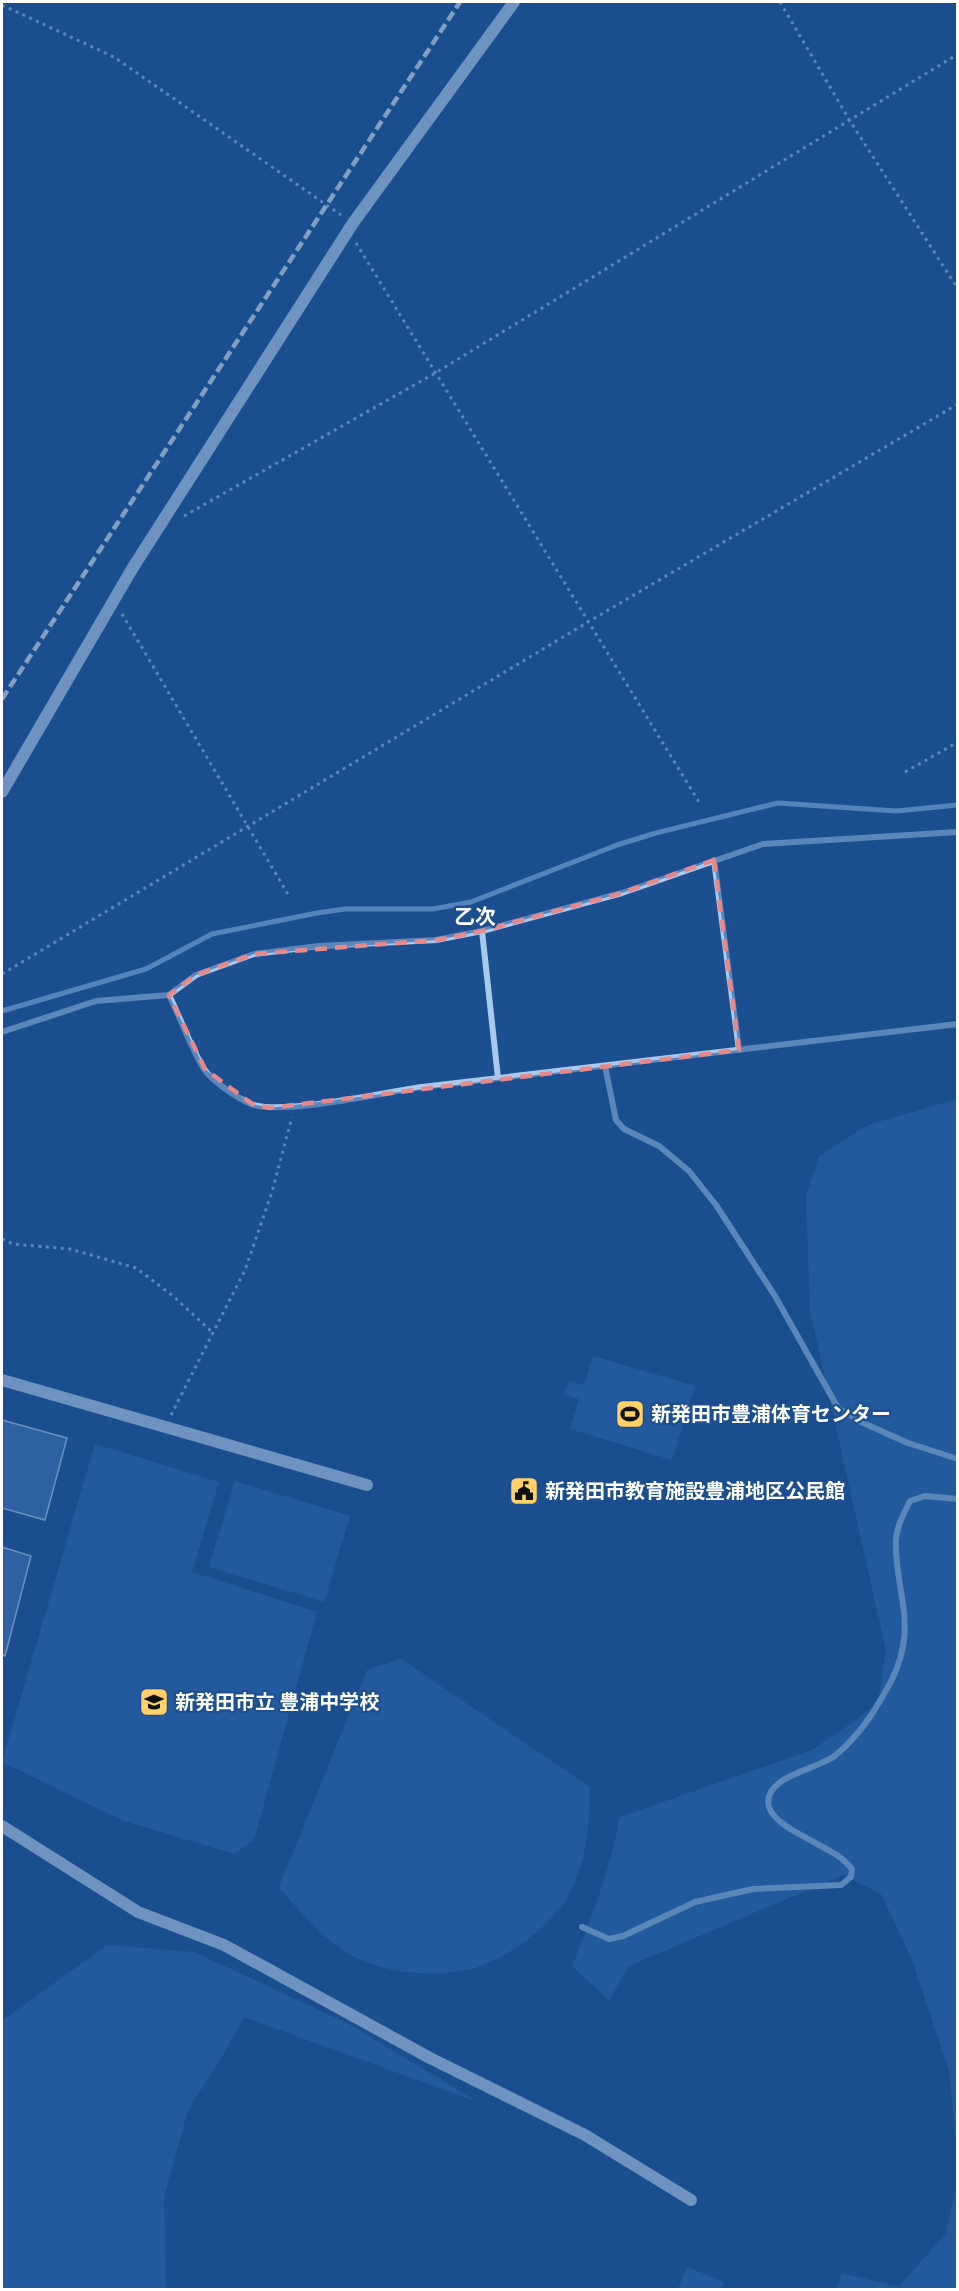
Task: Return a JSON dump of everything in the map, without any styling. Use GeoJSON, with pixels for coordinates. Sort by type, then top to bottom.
{"type":"FeatureCollection","features":[{"type":"Feature","properties":{"kind":"street"},"geometry":{"type":"LineString","coordinates":[[2,792],[113,601],[351,227],[514,2]]}},
{"type":"Feature","properties":{"kind":"street"},"geometry":{"type":"LineString","coordinates":[[2,1032],[96,1001],[169,995],[195,975],[255,954],[319,946],[436,940],[482,931],[622,893],[763,844],[957,832]]}},
{"type":"Feature","properties":{"kind":"street"},"geometry":{"type":"LineString","coordinates":[[714,860],[739,1050]]}},
{"type":"Feature","properties":{"kind":"street"},"geometry":{"type":"LineString","coordinates":[[482,931],[498,1078]]}},
{"type":"Feature","properties":{"kind":"street"},"geometry":{"type":"LineString","coordinates":[[169,995],[205,1069],[215,1081],[252,1104],[270,1108],[498,1078],[957,1024]]}},
{"type":"Feature","properties":{"kind":"street"},"geometry":{"type":"LineString","coordinates":[[605,1066],[616,1120],[624,1129],[659,1146],[674,1158],[689,1171],[716,1205],[775,1296],[838,1408],[861,1422],[908,1443],[957,1459]]}},
{"type":"Feature","properties":{"kind":"street"},"geometry":{"type":"LineString","coordinates":[[2,1380],[367,1485]]}},
{"type":"Feature","properties":{"kind":"street"},"geometry":{"type":"LineString","coordinates":[[582,1927],[609,1939],[623,1936],[695,1902],[753,1889],[841,1885],[851,1877],[852,1869],[842,1858],[776,1817],[769,1806],[770,1793],[782,1780],[834,1757],[862,1729],[899,1667],[904,1639],[896,1538],[901,1520],[910,1501],[925,1496],[957,1499]]}},
{"type":"Feature","properties":{"kind":"street"},"geometry":{"type":"LineString","coordinates":[[2,1826],[138,1912],[224,1945],[430,2058],[585,2135],[691,2200]]}},
{"type":"Feature","properties":{"kind":"path"},"geometry":{"type":"LineString","coordinates":[[780,2],[850,121],[957,289]]}},
{"type":"Feature","properties":{"kind":"path"},"geometry":{"type":"LineString","coordinates":[[2,5],[114,57],[351,227],[699,802]]}},
{"type":"Feature","properties":{"kind":"path"},"geometry":{"type":"LineString","coordinates":[[157,532],[437,372],[957,54]]}},
{"type":"Feature","properties":{"kind":"path"},"geometry":{"type":"LineString","coordinates":[[2,974],[588,622],[957,404]]}},
{"type":"Feature","properties":{"kind":"path"},"geometry":{"type":"LineString","coordinates":[[113,601],[289,896]]}},
{"type":"Feature","properties":{"kind":"path"},"geometry":{"type":"LineString","coordinates":[[905,772],[957,742]]}},
{"type":"Feature","properties":{"kind":"path"},"geometry":{"type":"LineString","coordinates":[[164,1428],[245,1270],[272,1192],[295,1105]]}},
{"type":"Feature","properties":{"kind":"path"},"geometry":{"type":"LineString","coordinates":[[2,1239],[13,1244],[70,1249],[136,1268],[173,1296],[213,1333]]}},
{"type":"Feature","properties":{"kind":"highlighted area"},"geometry":{"type":"Polygon","coordinates":[[[714,860],[739,1050],[270,1108],[252,1104],[205,1069],[169,995],[196,975],[254,954],[436,940],[482,931],[622,893],[714,860]]]}},
{"type":"Feature","properties":{"kind":"shaded area"},"geometry":{"type":"Polygon","coordinates":[[[957,1099],[957,2151],[949,2071],[911,1957],[881,1894],[843,1875],[629,1966],[609,2000],[572,1966],[600,1893],[620,1817],[812,1750],[856,1720],[872,1707],[879,1696],[886,1651],[810,1310],[806,1197],[819,1156],[868,1125],[957,1099]]]}},
{"type":"Feature","properties":{"kind":"shaded area","name":"新発田市豊浦体育センター"},"geometry":{"type":"Polygon","coordinates":[[[593,1356],[695,1386],[672,1460],[570,1429],[579,1399],[564,1394],[568,1381],[584,1385],[593,1356]]]}},
{"type":"Feature","properties":{"kind":"shaded area"},"geometry":{"type":"Polygon","coordinates":[[[95,1444],[219,1482],[192,1572],[317,1612],[254,1840],[234,1854],[124,1821],[2,1762],[95,1444]]]}},
{"type":"Feature","properties":{"kind":"shaded area"},"geometry":{"type":"Polygon","coordinates":[[[235,1481],[350,1516],[324,1602],[286,1590],[289,1580],[285,1590],[209,1567],[235,1481]]]}},
{"type":"Feature","properties":{"kind":"shaded area"},"geometry":{"type":"Polygon","coordinates":[[[401,1659],[590,1787],[588,1830],[583,1857],[564,1903],[533,1935],[510,1951],[485,1964],[462,1971],[415,1973],[368,1963],[340,1948],[323,1934],[279,1887],[367,1670],[401,1659]]]}},
{"type":"Feature","properties":{"kind":"shaded area"},"geometry":{"type":"Polygon","coordinates":[[[107,1945],[194,1952],[347,2023],[478,2102],[244,2017],[188,2110],[164,2197],[166,2289],[2,2289],[2,2021],[107,1945]]]}},
{"type":"Feature","properties":{"kind":"shaded area"},"geometry":{"type":"Polygon","coordinates":[[[957,2183],[957,2289],[836,2289],[842,2273],[899,2287],[946,2233],[957,2183]]]}},
{"type":"Feature","properties":{"kind":"shaded area"},"geometry":{"type":"Polygon","coordinates":[[[687,2267],[724,2282],[721,2289],[678,2289],[687,2267]]]}},
{"type":"Feature","properties":{"kind":"building"},"geometry":{"type":"Polygon","coordinates":[[[2,1420],[67,1438],[45,1520],[2,1508],[2,1420]]]}},
{"type":"Feature","properties":{"kind":"building"},"geometry":{"type":"Polygon","coordinates":[[[2,1547],[31,1556],[5,1656],[2,1655],[2,1547]]]}},
{"type":"Feature","properties":{"kind":"waterway"},"geometry":{"type":"LineString","coordinates":[[2,1011],[146,969],[212,934],[345,909],[433,909],[471,902],[617,845],[778,803],[896,811],[958,805]]}},
{"type":"Feature","properties":{"kind":"railway"},"geometry":{"type":"LineString","coordinates":[[2,699],[460,2]]}},
{"type":"Feature","properties":{"kind":"place","name":"新発田市豊浦体育センター"},"geometry":{"type":"Point","coordinates":[630,1414]}},
{"type":"Feature","properties":{"kind":"place","name":"新発田市教育施設豊浦地区公民館"},"geometry":{"type":"Point","coordinates":[524,1491]}},
{"type":"Feature","properties":{"kind":"place","name":"新発田市立 豊浦中学校"},"geometry":{"type":"Point","coordinates":[154,1702]}},
{"type":"Feature","properties":{"kind":"district","name":"乙次"},"geometry":{"type":"Point","coordinates":[475,917]}}]}
